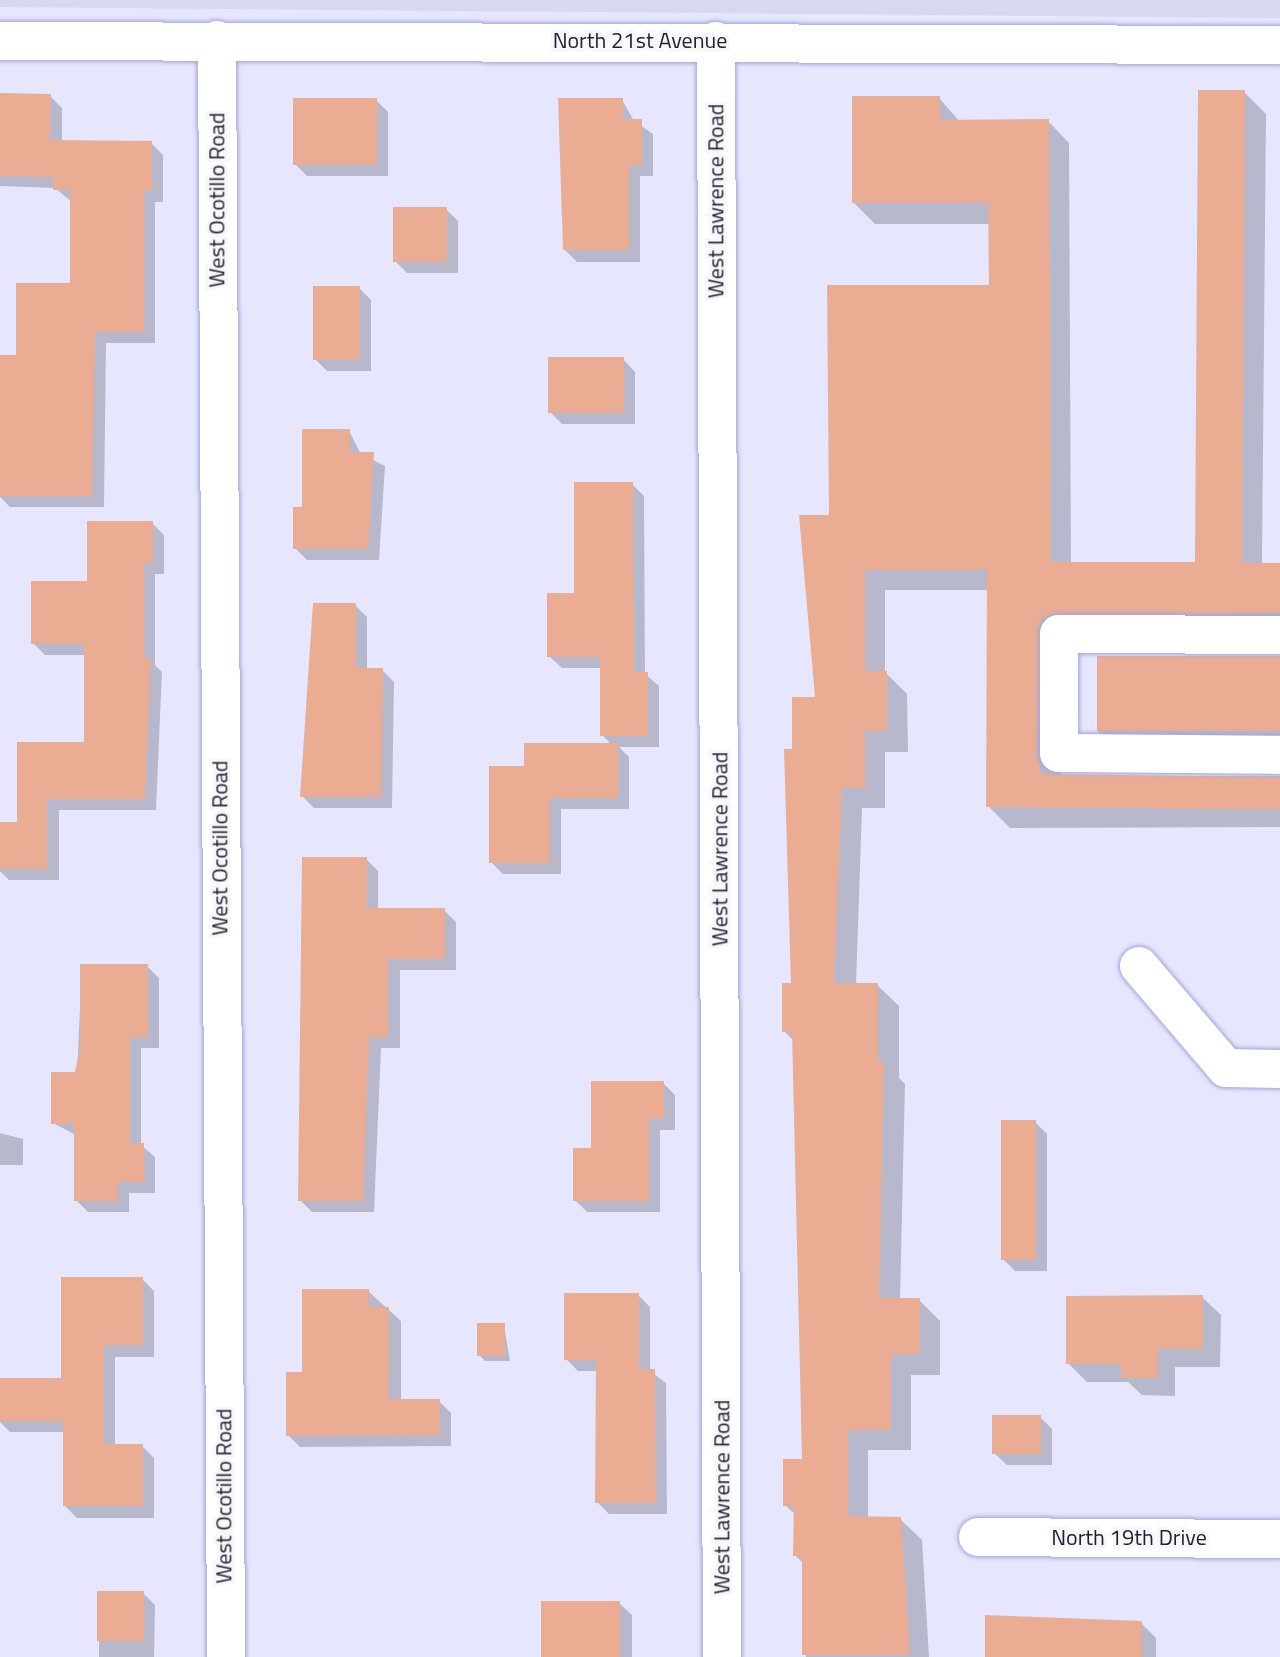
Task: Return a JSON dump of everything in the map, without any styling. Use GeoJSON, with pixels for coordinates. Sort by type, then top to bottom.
{"type":"FeatureCollection","features":[{"type":"Feature","properties":{"kind":"street","name":"West Ocotillo Road"},"geometry":{"type":"LineString","coordinates":[[217,40],[226,1657]]}},
{"type":"Feature","properties":{"kind":"street","name":"North 21st Avenue"},"geometry":{"type":"LineString","coordinates":[[0,41],[1280,45]]}},
{"type":"Feature","properties":{"kind":"street","name":"West Lawrence Road"},"geometry":{"type":"LineString","coordinates":[[716,41],[722,1657]]}},
{"type":"Feature","properties":{"kind":"street"},"geometry":{"type":"LineString","coordinates":[[1280,635],[1059,634],[1059,753],[1280,755]]}},
{"type":"Feature","properties":{"kind":"street"},"geometry":{"type":"LineString","coordinates":[[1139,966],[1226,1068],[1280,1069]]}},
{"type":"Feature","properties":{"kind":"street","name":"North 19th Drive"},"geometry":{"type":"LineString","coordinates":[[978,1537],[1280,1539]]}},
{"type":"Feature","properties":{"kind":"shaded area"},"geometry":{"type":"Polygon","coordinates":[[[0,0],[1280,0],[1280,18],[0,7],[0,0]]]}},
{"type":"Feature","properties":{"kind":"building"},"geometry":{"type":"Polygon","coordinates":[[[1198,90],[1245,90],[1242,563],[1280,563],[1280,613],[1042,617],[1037,753],[1041,774],[1280,777],[1280,809],[986,807],[987,570],[865,570],[865,671],[887,671],[887,731],[865,731],[865,788],[842,788],[834,983],[878,983],[878,1061],[884,1061],[879,1298],[920,1298],[920,1354],[891,1354],[891,1430],[848,1430],[848,1516],[901,1517],[910,1655],[802,1655],[802,1556],[793,1556],[794,1506],[783,1506],[783,1459],[802,1459],[792,1032],[782,1032],[782,983],[791,983],[784,749],[792,749],[792,697],[815,697],[799,515],[829,515],[827,285],[989,285],[988,203],[852,203],[852,96],[940,96],[940,120],[1049,119],[1051,562],[1195,562],[1198,90]]]}},
{"type":"Feature","properties":{"kind":"building"},"geometry":{"type":"Polygon","coordinates":[[[0,93],[51,94],[50,140],[152,141],[152,191],[144,191],[144,332],[95,332],[92,496],[0,496],[0,355],[16,355],[16,283],[70,283],[70,190],[53,190],[53,177],[0,176],[0,93]]]}},
{"type":"Feature","properties":{"kind":"building"},"geometry":{"type":"Polygon","coordinates":[[[293,98],[377,98],[377,165],[293,165],[293,98]]]}},
{"type":"Feature","properties":{"kind":"building"},"geometry":{"type":"Polygon","coordinates":[[[558,98],[623,98],[623,119],[642,119],[642,165],[629,165],[629,250],[563,250],[558,98]]]}},
{"type":"Feature","properties":{"kind":"building"},"geometry":{"type":"Polygon","coordinates":[[[393,207],[447,207],[447,262],[393,262],[393,207]]]}},
{"type":"Feature","properties":{"kind":"building"},"geometry":{"type":"Polygon","coordinates":[[[313,286],[360,286],[360,360],[313,360],[313,286]]]}},
{"type":"Feature","properties":{"kind":"building"},"geometry":{"type":"Polygon","coordinates":[[[548,357],[624,357],[624,413],[548,413],[548,357]]]}},
{"type":"Feature","properties":{"kind":"building"},"geometry":{"type":"Polygon","coordinates":[[[302,429],[350,429],[350,452],[374,452],[368,549],[293,549],[293,507],[302,507],[302,429]]]}},
{"type":"Feature","properties":{"kind":"building"},"geometry":{"type":"Polygon","coordinates":[[[574,482],[633,482],[634,672],[648,672],[648,736],[600,736],[600,657],[547,657],[547,593],[574,593],[574,482]]]}},
{"type":"Feature","properties":{"kind":"building"},"geometry":{"type":"Polygon","coordinates":[[[87,521],[153,521],[153,563],[144,563],[144,658],[151,658],[145,799],[47,799],[47,869],[0,869],[0,822],[17,822],[17,742],[84,742],[84,644],[31,644],[31,581],[87,581],[87,521]]]}},
{"type":"Feature","properties":{"kind":"building"},"geometry":{"type":"Polygon","coordinates":[[[313,603],[356,603],[356,668],[383,668],[381,797],[300,797],[313,603]]]}},
{"type":"Feature","properties":{"kind":"building"},"geometry":{"type":"Polygon","coordinates":[[[1097,656],[1280,656],[1280,731],[1097,731],[1097,656]]]}},
{"type":"Feature","properties":{"kind":"building"},"geometry":{"type":"Polygon","coordinates":[[[524,743],[618,743],[618,798],[550,798],[550,863],[489,863],[489,766],[524,766],[524,743]]]}},
{"type":"Feature","properties":{"kind":"building"},"geometry":{"type":"Polygon","coordinates":[[[302,857],[367,857],[367,908],[445,908],[445,959],[388,959],[388,1037],[369,1037],[363,1201],[298,1201],[302,857]]]}},
{"type":"Feature","properties":{"kind":"building"},"geometry":{"type":"Polygon","coordinates":[[[80,964],[148,964],[148,1037],[130,1037],[130,1143],[144,1143],[144,1182],[118,1182],[118,1201],[74,1201],[74,1124],[51,1124],[51,1072],[75,1072],[80,1047],[80,964]]]}},
{"type":"Feature","properties":{"kind":"building"},"geometry":{"type":"Polygon","coordinates":[[[591,1081],[664,1081],[664,1119],[649,1119],[649,1201],[573,1201],[573,1148],[591,1148],[591,1081]]]}},
{"type":"Feature","properties":{"kind":"building"},"geometry":{"type":"Polygon","coordinates":[[[1001,1120],[1036,1120],[1036,1260],[1001,1260],[1001,1120]]]}},
{"type":"Feature","properties":{"kind":"building"},"geometry":{"type":"Polygon","coordinates":[[[61,1277],[143,1277],[143,1345],[104,1345],[104,1444],[143,1444],[143,1506],[63,1506],[63,1421],[0,1421],[0,1378],[61,1378],[61,1277]]]}},
{"type":"Feature","properties":{"kind":"building"},"geometry":{"type":"Polygon","coordinates":[[[302,1289],[369,1289],[369,1307],[389,1307],[389,1399],[440,1399],[440,1435],[286,1436],[286,1372],[302,1372],[302,1289]]]}},
{"type":"Feature","properties":{"kind":"building"},"geometry":{"type":"Polygon","coordinates":[[[564,1293],[639,1293],[639,1369],[655,1369],[656,1503],[595,1503],[596,1360],[564,1360],[564,1293]]]}},
{"type":"Feature","properties":{"kind":"building"},"geometry":{"type":"Polygon","coordinates":[[[1203,1295],[1203,1349],[1158,1349],[1158,1378],[1121,1378],[1121,1364],[1066,1364],[1066,1296],[1203,1295]]]}},
{"type":"Feature","properties":{"kind":"building"},"geometry":{"type":"Polygon","coordinates":[[[477,1323],[505,1323],[505,1356],[477,1356],[477,1323]]]}},
{"type":"Feature","properties":{"kind":"building"},"geometry":{"type":"Polygon","coordinates":[[[992,1415],[1041,1415],[1041,1454],[992,1454],[992,1415]]]}},
{"type":"Feature","properties":{"kind":"building"},"geometry":{"type":"Polygon","coordinates":[[[97,1591],[144,1591],[144,1641],[97,1641],[97,1591]]]}},
{"type":"Feature","properties":{"kind":"building"},"geometry":{"type":"Polygon","coordinates":[[[541,1601],[620,1601],[620,1657],[541,1657],[541,1601]]]}},
{"type":"Feature","properties":{"kind":"building"},"geometry":{"type":"Polygon","coordinates":[[[985,1615],[1142,1621],[1142,1657],[985,1657],[985,1615]]]}}]}
